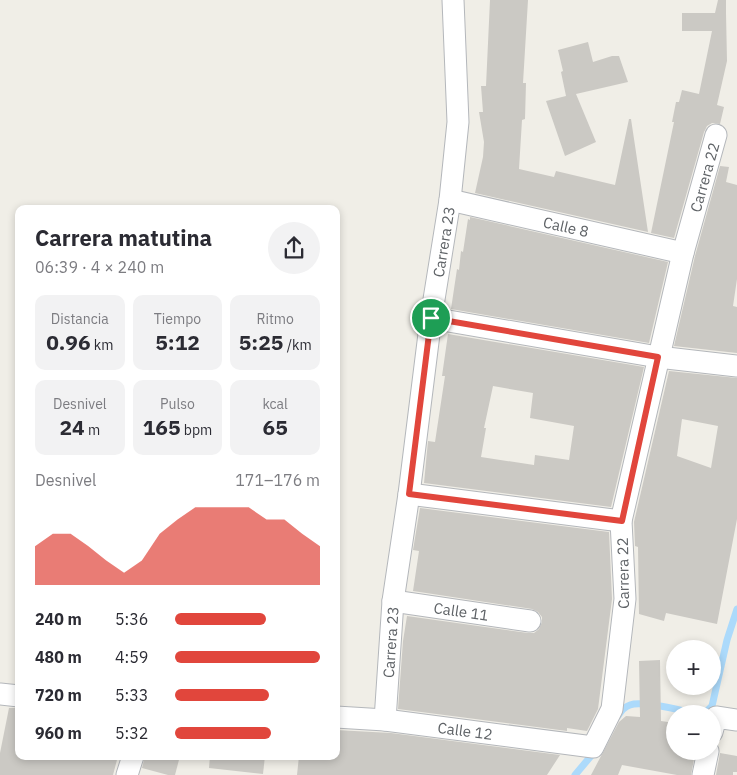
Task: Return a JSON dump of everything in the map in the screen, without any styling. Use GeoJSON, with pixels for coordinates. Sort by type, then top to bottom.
{"type":"FeatureCollection","features":[{"type":"Feature","properties":{"kind":"street","name":"Carrera 23"},"geometry":{"type":"LineString","coordinates":[[385,720],[392,601],[409,494],[431,318],[450,200],[458,122],[453,0]]}},
{"type":"Feature","properties":{"kind":"street","name":"Carrera 22"},"geometry":{"type":"LineString","coordinates":[[593,747],[612,709],[626,599],[622,521],[683,253],[716,135]]}},
{"type":"Feature","properties":{"kind":"street","name":"Calle 8"},"geometry":{"type":"LineString","coordinates":[[450,200],[683,253]]}},
{"type":"Feature","properties":{"kind":"street"},"geometry":{"type":"LineString","coordinates":[[431,318],[658,357],[737,366]]}},
{"type":"Feature","properties":{"kind":"street"},"geometry":{"type":"LineString","coordinates":[[409,494],[622,521]]}},
{"type":"Feature","properties":{"kind":"street","name":"Calle 11"},"geometry":{"type":"LineString","coordinates":[[392,601],[530,621]]}},
{"type":"Feature","properties":{"kind":"street"},"geometry":{"type":"LineString","coordinates":[[0,694],[15,696]]}},
{"type":"Feature","properties":{"kind":"street","name":"Calle 12"},"geometry":{"type":"LineString","coordinates":[[340,717],[385,720],[593,747]]}},
{"type":"Feature","properties":{"kind":"street"},"geometry":{"type":"LineString","coordinates":[[721,723],[737,720]]}},
{"type":"Feature","properties":{"kind":"street"},"geometry":{"type":"LineString","coordinates":[[127,775],[132,760]]}},
{"type":"Feature","properties":{"kind":"street"},"geometry":{"type":"LineString","coordinates":[[703,775],[706,760]]}},
{"type":"Feature","properties":{"kind":"building"},"geometry":{"type":"Polygon","coordinates":[[[490,0],[528,0],[523,83],[526,83],[525,119],[522,120],[519,169],[554,177],[556,171],[615,185],[629,119],[631,119],[648,232],[475,193],[483,157],[484,142],[479,112],[483,112],[481,86],[486,86],[490,0]]]}},
{"type":"Feature","properties":{"kind":"building"},"geometry":{"type":"Polygon","coordinates":[[[718,0],[726,0],[727,61],[717,105],[724,107],[720,124],[712,123],[707,126],[704,132],[674,238],[651,233],[674,122],[672,122],[676,102],[679,102],[682,90],[699,94],[712,31],[682,31],[682,13],[715,13],[718,0]]]}},
{"type":"Feature","properties":{"kind":"building"},"geometry":{"type":"Polygon","coordinates":[[[588,42],[593,62],[612,56],[619,56],[628,82],[576,94],[596,142],[565,156],[546,101],[566,96],[558,50],[588,42]]]}},
{"type":"Feature","properties":{"kind":"building"},"geometry":{"type":"Polygon","coordinates":[[[720,166],[729,167],[726,182],[737,185],[737,279],[733,306],[737,307],[737,353],[674,346],[695,256],[720,166]]]}},
{"type":"Feature","properties":{"kind":"building"},"geometry":{"type":"Polygon","coordinates":[[[470,217],[668,262],[649,343],[451,309],[457,269],[459,270],[461,251],[463,252],[468,219],[470,220],[470,217]]]}},
{"type":"Feature","properties":{"kind":"building"},"geometry":{"type":"Polygon","coordinates":[[[448,334],[644,367],[611,507],[424,483],[428,441],[435,442],[445,376],[442,376],[448,334]],[[493,386],[484,428],[486,428],[481,457],[534,465],[535,455],[569,460],[574,426],[530,418],[533,393],[493,386]]]}},
{"type":"Feature","properties":{"kind":"building"},"geometry":{"type":"Polygon","coordinates":[[[669,371],[737,378],[737,519],[717,624],[666,613],[664,621],[639,614],[638,547],[635,546],[634,522],[669,371]],[[682,419],[677,456],[711,468],[718,426],[682,419]]]}},
{"type":"Feature","properties":{"kind":"building"},"geometry":{"type":"Polygon","coordinates":[[[420,508],[609,532],[612,599],[598,709],[587,731],[567,728],[567,731],[398,709],[403,641],[407,616],[528,633],[534,633],[539,629],[542,622],[542,617],[532,609],[413,591],[419,551],[413,550],[420,508]]]}},
{"type":"Feature","properties":{"kind":"building"},"geometry":{"type":"Polygon","coordinates":[[[660,660],[661,721],[666,722],[666,760],[694,760],[691,775],[677,775],[622,765],[618,775],[591,775],[619,722],[626,716],[640,717],[639,661],[660,660]]]}},
{"type":"Feature","properties":{"kind":"building"},"geometry":{"type":"Polygon","coordinates":[[[9,708],[15,708],[15,760],[117,760],[113,775],[0,775],[0,753],[9,708]]]}},
{"type":"Feature","properties":{"kind":"building"},"geometry":{"type":"Polygon","coordinates":[[[340,730],[391,733],[560,755],[547,775],[297,775],[299,760],[340,760],[340,730]]]}},
{"type":"Feature","properties":{"kind":"building"},"geometry":{"type":"Polygon","coordinates":[[[721,753],[737,756],[737,772],[733,772],[733,775],[716,775],[719,760],[721,760],[721,753]]]}},
{"type":"Feature","properties":{"kind":"building"},"geometry":{"type":"Polygon","coordinates":[[[144,760],[179,760],[175,775],[142,768],[144,760]]]}},
{"type":"Feature","properties":{"kind":"building"},"geometry":{"type":"Polygon","coordinates":[[[210,760],[265,760],[263,774],[209,768],[210,760]]]}},
{"type":"Feature","properties":{"kind":"waterway"},"geometry":{"type":"LineString","coordinates":[[712,705],[727,640],[737,609]]}},
{"type":"Feature","properties":{"kind":"waterway"},"geometry":{"type":"LineString","coordinates":[[618,716],[630,705],[644,704],[666,708]]}},
{"type":"Feature","properties":{"kind":"waterway"},"geometry":{"type":"LineString","coordinates":[[575,775],[596,750]]}},
{"type":"Feature","properties":{"kind":"route"},"geometry":{"type":"LineString","coordinates":[[431,318],[658,357],[622,521],[409,494],[431,318]]}}]}
